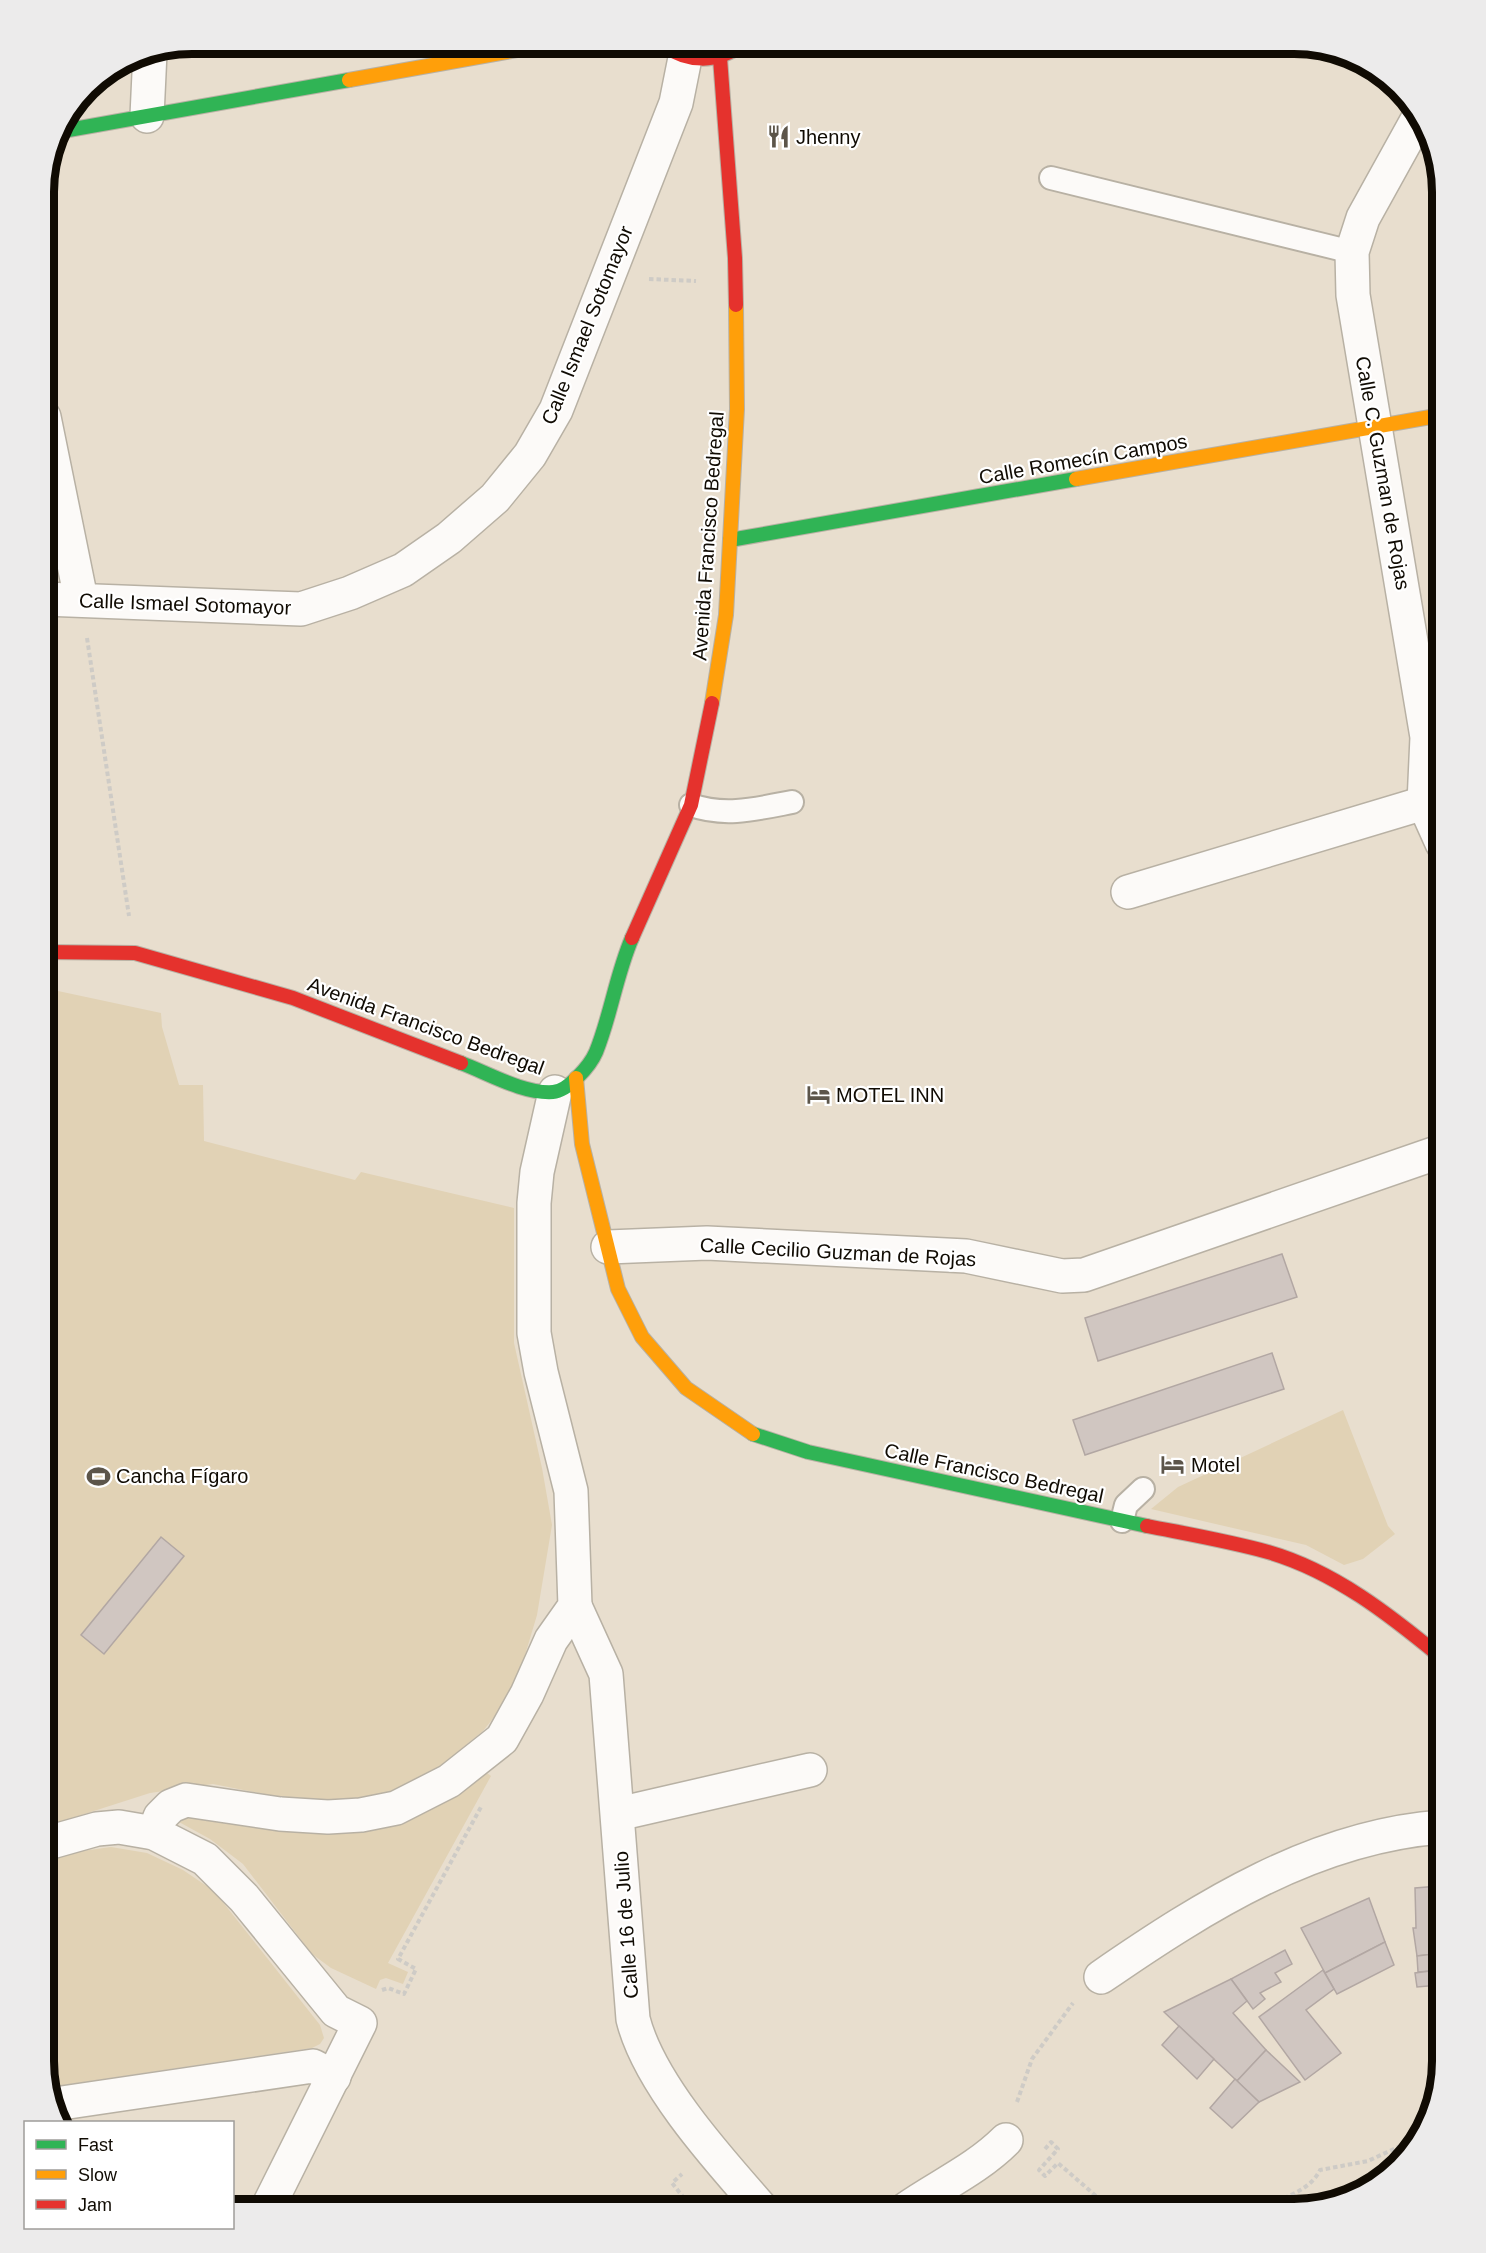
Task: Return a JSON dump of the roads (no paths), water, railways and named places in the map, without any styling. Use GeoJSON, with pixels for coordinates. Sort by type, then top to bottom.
{"type":"FeatureCollection","features":[{"type":"Feature","properties":{"kind":"main road"},"geometry":{"type":"LineString","coordinates":[[69,130],[495,54]]}},
{"type":"Feature","properties":{"kind":"main road"},"geometry":{"type":"LineString","coordinates":[[683,54],[702,60],[720,58],[729,54]]}},
{"type":"Feature","properties":{"kind":"main road","name":"Avenida Francisco Bedregal"},"geometry":{"type":"LineString","coordinates":[[54,952],[135,952],[293,998],[532,1090],[566,1085],[595,1054],[623,959],[691,805],[715,686],[726,615],[737,409],[735,283],[720,58]]}},
{"type":"Feature","properties":{"kind":"main road","name":"Calle Romecín Campos"},"geometry":{"type":"LineString","coordinates":[[730,540],[1432,418]]}},
{"type":"Feature","properties":{"kind":"main road","name":"Calle Francisco Bedregal"},"geometry":{"type":"LineString","coordinates":[[566,1085],[618,1289],[642,1337],[686,1388],[750,1433],[808,1452],[1268,1552],[1300,1563],[1387,1611],[1432,1649]]}},
{"type":"Feature","properties":{"kind":"street","name":"Calle Ismael Sotomayor"},"geometry":{"type":"LineString","coordinates":[[54,599],[241,609],[301,609],[404,570],[449,538],[495,498],[530,455],[556,410],[676,103],[673,54]]}},
{"type":"Feature","properties":{"kind":"street"},"geometry":{"type":"LineString","coordinates":[[147,116],[150,61]]}},
{"type":"Feature","properties":{"kind":"street","name":"Calle C. Guzman de Rojas"},"geometry":{"type":"LineString","coordinates":[[1415,125],[1363,218],[1352,252],[1353,295],[1427,737],[1424,803],[1432,820]]}},
{"type":"Feature","properties":{"kind":"street"},"geometry":{"type":"LineString","coordinates":[[54,466],[81,599]]}},
{"type":"Feature","properties":{"kind":"street"},"geometry":{"type":"LineString","coordinates":[[1128,892],[1424,803]]}},
{"type":"Feature","properties":{"kind":"street"},"geometry":{"type":"LineString","coordinates":[[154,1833],[166,1811],[171,1806],[186,1800],[280,1814],[328,1817],[361,1815],[396,1808],[449,1781],[502,1739],[527,1694],[551,1640],[575,1606],[572,1491],[541,1372],[534,1333],[534,1203],[537,1172],[566,1085]]}},
{"type":"Feature","properties":{"kind":"street","name":"Calle Cecilio Guzman de Rojas"},"geometry":{"type":"LineString","coordinates":[[608,1247],[707,1243],[966,1256],[1062,1276],[1083,1275],[1432,1154]]}},
{"type":"Feature","properties":{"kind":"street","name":"Calle 16 de Julio"},"geometry":{"type":"LineString","coordinates":[[575,1606],[606,1674],[633,2019],[637,2037],[645,2057],[681,2108],[754,2199]]}},
{"type":"Feature","properties":{"kind":"street"},"geometry":{"type":"LineString","coordinates":[[618,1814],[810,1770]]}},
{"type":"Feature","properties":{"kind":"street"},"geometry":{"type":"LineString","coordinates":[[54,1841],[97,1829],[119,1827],[154,1833],[217,1869],[336,2010],[360,2023],[272,2199]]}},
{"type":"Feature","properties":{"kind":"street"},"geometry":{"type":"LineString","coordinates":[[1101,1977],[1244,1887],[1301,1860],[1365,1840],[1412,1829],[1432,1828]]}},
{"type":"Feature","properties":{"kind":"street"},"geometry":{"type":"LineString","coordinates":[[61,2103],[313,2066],[334,2078]]}},
{"type":"Feature","properties":{"kind":"street"},"geometry":{"type":"LineString","coordinates":[[920,2199],[987,2160],[1006,2140]]}},
{"type":"Feature","properties":{"kind":"lane"},"geometry":{"type":"LineString","coordinates":[[1051,178],[1352,252]]}},
{"type":"Feature","properties":{"kind":"lane"},"geometry":{"type":"LineString","coordinates":[[691,805],[712,812],[741,812],[792,802]]}},
{"type":"Feature","properties":{"kind":"lane"},"geometry":{"type":"LineString","coordinates":[[1122,1521],[1126,1505],[1143,1489]]}},
{"type":"Feature","properties":{"kind":"place","name":"Jhenny"},"geometry":{"type":"Point","coordinates":[778,137]}},
{"type":"Feature","properties":{"kind":"place","name":"MOTEL INN"},"geometry":{"type":"Point","coordinates":[818,1095]}},
{"type":"Feature","properties":{"kind":"place","name":"Motel"},"geometry":{"type":"Point","coordinates":[1173,1465]}},
{"type":"Feature","properties":{"kind":"place","name":"Cancha Fígaro"},"geometry":{"type":"Point","coordinates":[98,1476]}}]}
